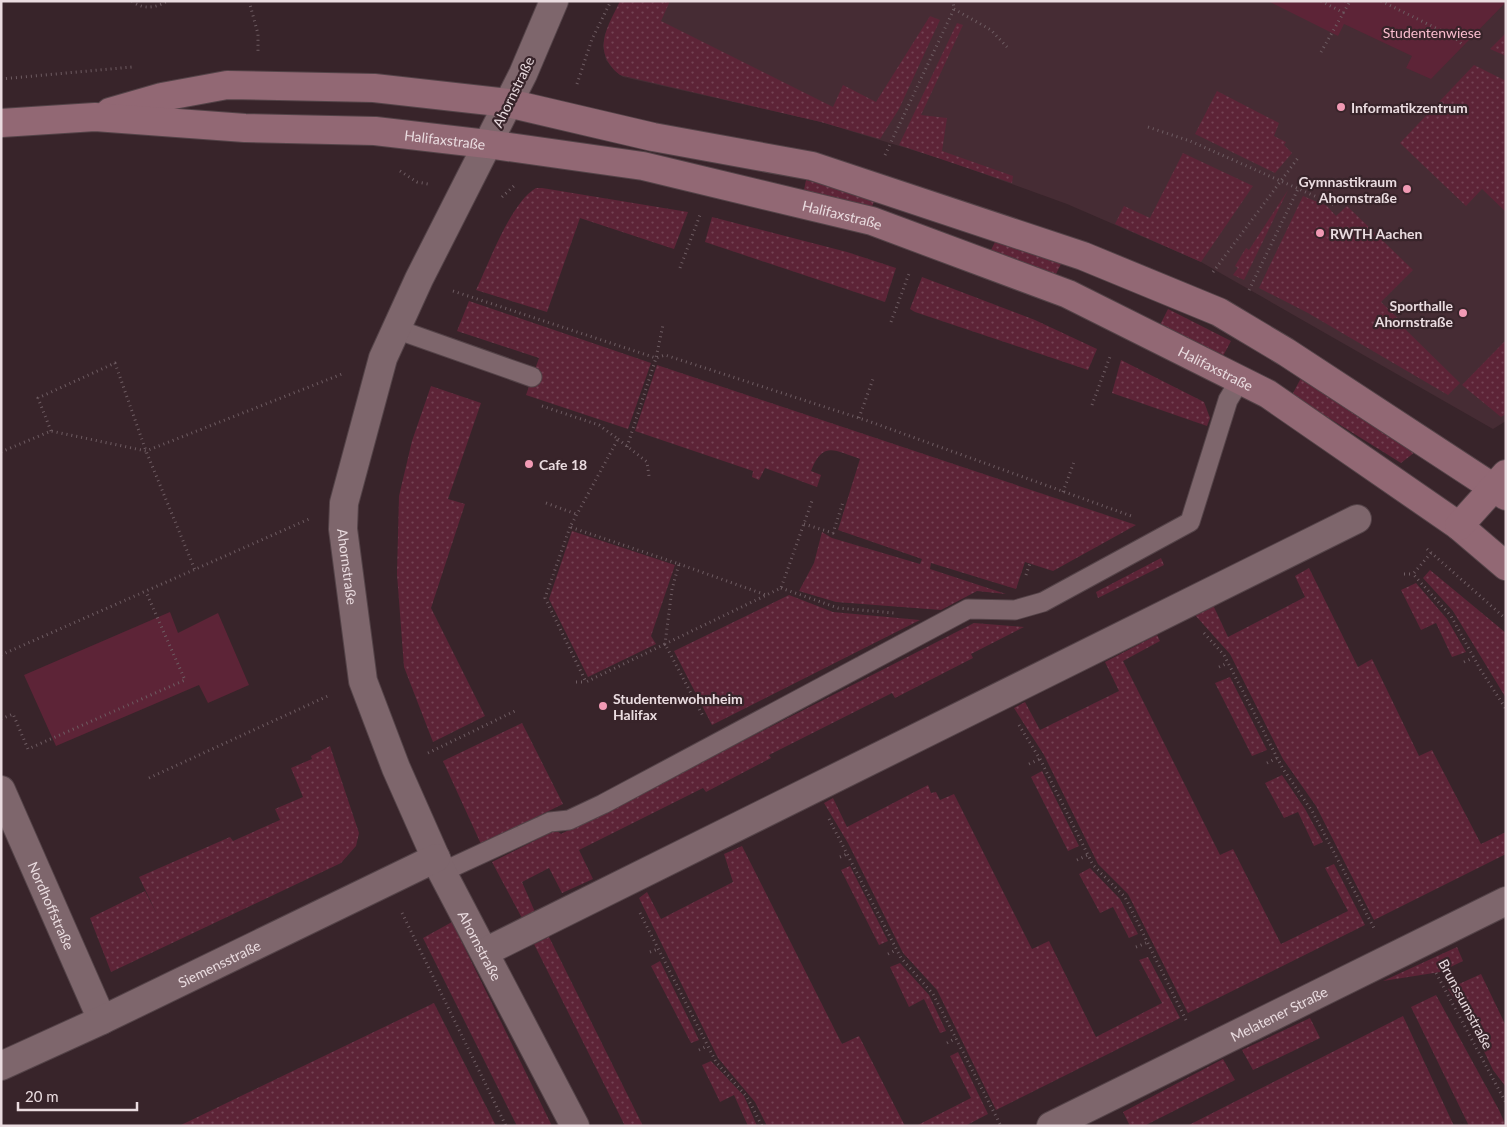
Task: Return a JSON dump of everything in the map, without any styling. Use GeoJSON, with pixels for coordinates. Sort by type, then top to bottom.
{"type":"FeatureCollection","features":[{"type":"Feature","properties":{"kind":"main road","name":"Halifaxstraße"},"geometry":{"type":"LineString","coordinates":[[95,117],[162,97],[227,85],[374,88],[508,103],[653,137],[812,166],[1083,256],[1219,312],[1502,486]]}},
{"type":"Feature","properties":{"kind":"main road","name":"Halifaxstraße"},"geometry":{"type":"LineString","coordinates":[[1,123],[95,117],[245,128],[375,132],[487,144],[643,166],[872,221],[1068,294],[1268,394],[1459,526],[1504,562]]}},
{"type":"Feature","properties":{"kind":"main road"},"geometry":{"type":"LineString","coordinates":[[1459,526],[1502,486]]}},
{"type":"Feature","properties":{"kind":"street","name":"Ahornstraße"},"geometry":{"type":"LineString","coordinates":[[554,1],[508,103],[419,279],[383,358],[344,503],[343,528],[363,681],[396,768],[439,865],[575,1126]]}},
{"type":"Feature","properties":{"kind":"street"},"geometry":{"type":"LineString","coordinates":[[485,952],[626,880],[1357,519]]}},
{"type":"Feature","properties":{"kind":"street","name":"Nordhoffstraße"},"geometry":{"type":"LineString","coordinates":[[1,790],[102,1020]]}},
{"type":"Feature","properties":{"kind":"street","name":"Siemensstraße"},"geometry":{"type":"LineString","coordinates":[[1,1066],[102,1020],[387,883],[439,865]]}},
{"type":"Feature","properties":{"kind":"street","name":"Melatener Straße"},"geometry":{"type":"LineString","coordinates":[[1051,1126],[1390,957],[1506,902]]}},
{"type":"Feature","properties":{"kind":"lane"},"geometry":{"type":"LineString","coordinates":[[396,329],[532,377]]}},
{"type":"Feature","properties":{"kind":"lane"},"geometry":{"type":"LineString","coordinates":[[439,865],[550,822],[569,820],[603,804],[968,609],[1015,610],[1043,602],[1190,522],[1228,400],[1240,380]]}},
{"type":"Feature","properties":{"kind":"path"},"geometry":{"type":"LineString","coordinates":[[132,1],[147,7],[157,6],[167,1]]}},
{"type":"Feature","properties":{"kind":"path"},"geometry":{"type":"LineString","coordinates":[[249,1],[258,34],[258,54]]}},
{"type":"Feature","properties":{"kind":"path"},"geometry":{"type":"LineString","coordinates":[[576,84],[592,39],[611,1]]}},
{"type":"Feature","properties":{"kind":"path"},"geometry":{"type":"LineString","coordinates":[[883,158],[954,9],[953,1]]}},
{"type":"Feature","properties":{"kind":"path"},"geometry":{"type":"LineString","coordinates":[[1322,1],[1344,12]]}},
{"type":"Feature","properties":{"kind":"path"},"geometry":{"type":"LineString","coordinates":[[1321,52],[1344,12],[1348,3],[1345,1]]}},
{"type":"Feature","properties":{"kind":"path"},"geometry":{"type":"LineString","coordinates":[[1381,1],[1454,37],[1464,46]]}},
{"type":"Feature","properties":{"kind":"path"},"geometry":{"type":"LineString","coordinates":[[954,9],[991,30],[1007,47]]}},
{"type":"Feature","properties":{"kind":"path"},"geometry":{"type":"LineString","coordinates":[[1335,29],[1340,32]]}},
{"type":"Feature","properties":{"kind":"path"},"geometry":{"type":"LineString","coordinates":[[1148,127],[1190,141],[1335,205],[1341,200]]}},
{"type":"Feature","properties":{"kind":"path"},"geometry":{"type":"LineString","coordinates":[[1210,276],[1298,158]]}},
{"type":"Feature","properties":{"kind":"path"},"geometry":{"type":"LineString","coordinates":[[398,169],[417,182],[463,192],[502,197],[509,188],[518,182]]}},
{"type":"Feature","properties":{"kind":"path"},"geometry":{"type":"LineString","coordinates":[[1251,284],[1298,189]]}},
{"type":"Feature","properties":{"kind":"path"},"geometry":{"type":"LineString","coordinates":[[680,268],[701,213]]}},
{"type":"Feature","properties":{"kind":"path"},"geometry":{"type":"LineString","coordinates":[[891,322],[912,264]]}},
{"type":"Feature","properties":{"kind":"path"},"geometry":{"type":"LineString","coordinates":[[419,279],[656,358],[665,355],[859,418],[1063,492],[1175,530]]}},
{"type":"Feature","properties":{"kind":"path"},"geometry":{"type":"LineString","coordinates":[[627,446],[656,358],[663,325]]}},
{"type":"Feature","properties":{"kind":"path"},"geometry":{"type":"LineString","coordinates":[[1092,405],[1114,345]]}},
{"type":"Feature","properties":{"kind":"path"},"geometry":{"type":"LineString","coordinates":[[1,452],[52,430],[146,450],[383,358]]}},
{"type":"Feature","properties":{"kind":"path"},"geometry":{"type":"LineString","coordinates":[[52,430],[38,398],[115,363],[146,450],[195,570]]}},
{"type":"Feature","properties":{"kind":"path"},"geometry":{"type":"LineString","coordinates":[[859,418],[873,379]]}},
{"type":"Feature","properties":{"kind":"path"},"geometry":{"type":"LineString","coordinates":[[534,404],[599,425],[647,462],[649,476]]}},
{"type":"Feature","properties":{"kind":"path"},"geometry":{"type":"LineString","coordinates":[[586,682],[545,598],[576,514],[618,440]]}},
{"type":"Feature","properties":{"kind":"path"},"geometry":{"type":"LineString","coordinates":[[1063,492],[1074,462]]}},
{"type":"Feature","properties":{"kind":"path"},"geometry":{"type":"LineString","coordinates":[[781,588],[812,501]]}},
{"type":"Feature","properties":{"kind":"path"},"geometry":{"type":"LineString","coordinates":[[804,524],[833,533],[843,502]]}},
{"type":"Feature","properties":{"kind":"path"},"geometry":{"type":"LineString","coordinates":[[1,656],[344,503]]}},
{"type":"Feature","properties":{"kind":"path"},"geometry":{"type":"LineString","coordinates":[[546,503],[576,514]]}},
{"type":"Feature","properties":{"kind":"path"},"geometry":{"type":"LineString","coordinates":[[570,527],[766,595]]}},
{"type":"Feature","properties":{"kind":"path"},"geometry":{"type":"LineString","coordinates":[[1425,547],[1506,619]]}},
{"type":"Feature","properties":{"kind":"path"},"geometry":{"type":"LineString","coordinates":[[1413,574],[1431,553]]}},
{"type":"Feature","properties":{"kind":"path"},"geometry":{"type":"LineString","coordinates":[[680,564],[672,589],[665,644],[718,743]]}},
{"type":"Feature","properties":{"kind":"path"},"geometry":{"type":"LineString","coordinates":[[1404,574],[1413,574],[1451,616],[1473,658],[1506,709]]}},
{"type":"Feature","properties":{"kind":"path"},"geometry":{"type":"LineString","coordinates":[[576,682],[586,682],[781,588],[838,608],[895,613]]}},
{"type":"Feature","properties":{"kind":"path"},"geometry":{"type":"LineString","coordinates":[[1,719],[13,714],[28,749],[185,680],[146,592]]}},
{"type":"Feature","properties":{"kind":"path"},"geometry":{"type":"LineString","coordinates":[[1181,606],[1228,663],[1277,758],[1312,811],[1390,957]]}},
{"type":"Feature","properties":{"kind":"path"},"geometry":{"type":"LineString","coordinates":[[1464,662],[1473,658]]}},
{"type":"Feature","properties":{"kind":"path"},"geometry":{"type":"LineString","coordinates":[[1219,667],[1228,663]]}},
{"type":"Feature","properties":{"kind":"path"},"geometry":{"type":"LineString","coordinates":[[149,778],[363,681]]}},
{"type":"Feature","properties":{"kind":"path"},"geometry":{"type":"LineString","coordinates":[[1000,695],[1040,759],[1093,865],[1125,897],[1146,943],[1202,1050]]}},
{"type":"Feature","properties":{"kind":"path"},"geometry":{"type":"LineString","coordinates":[[396,768],[517,710]]}},
{"type":"Feature","properties":{"kind":"path"},"geometry":{"type":"LineString","coordinates":[[1267,763],[1277,758]]}},
{"type":"Feature","properties":{"kind":"path"},"geometry":{"type":"LineString","coordinates":[[1029,764],[1040,759]]}},
{"type":"Feature","properties":{"kind":"path"},"geometry":{"type":"LineString","coordinates":[[813,788],[896,950],[933,994],[1001,1126]]}},
{"type":"Feature","properties":{"kind":"path"},"geometry":{"type":"LineString","coordinates":[[840,857],[847,854]]}},
{"type":"Feature","properties":{"kind":"path"},"geometry":{"type":"LineString","coordinates":[[1078,860],[1088,855]]}},
{"type":"Feature","properties":{"kind":"path"},"geometry":{"type":"LineString","coordinates":[[626,880],[658,949],[716,1062],[747,1097],[762,1126]]}},
{"type":"Feature","properties":{"kind":"path"},"geometry":{"type":"LineString","coordinates":[[387,883],[506,1126]]}},
{"type":"Feature","properties":{"kind":"path"},"geometry":{"type":"LineString","coordinates":[[1136,947],[1146,943]]}},
{"type":"Feature","properties":{"kind":"path","name":"Brunssumstraße"},"geometry":{"type":"LineString","coordinates":[[1420,943],[1506,1103]]}},
{"type":"Feature","properties":{"kind":"path"},"geometry":{"type":"LineString","coordinates":[[650,952],[658,949]]}},
{"type":"Feature","properties":{"kind":"path"},"geometry":{"type":"LineString","coordinates":[[888,954],[896,950]]}},
{"type":"Feature","properties":{"kind":"path"},"geometry":{"type":"LineString","coordinates":[[947,1043],[956,1038]]}},
{"type":"Feature","properties":{"kind":"path"},"geometry":{"type":"LineString","coordinates":[[699,1050],[708,1046]]}},
{"type":"Feature","properties":{"kind":"shaded area","name":"RWTH Aachen"},"geometry":{"type":"Polygon","coordinates":[[[621,1],[1506,1],[1506,421],[1493,429],[1201,262],[1067,204],[945,160],[821,122],[623,77],[606,60],[603,46],[605,34],[621,1]]]}},
{"type":"Feature","properties":{"kind":"green space"},"geometry":{"type":"Polygon","coordinates":[[[620,1],[670,1],[661,21],[833,107],[843,85],[876,102],[930,16],[940,20],[899,109],[880,139],[821,122],[620,75],[611,66],[606,57],[604,39],[620,1]]]}},
{"type":"Feature","properties":{"kind":"green space","name":"Studentenwiese"},"geometry":{"type":"Polygon","coordinates":[[[1268,1],[1506,2],[1431,79],[1406,68],[1412,56],[1344,24],[1338,36],[1268,1]]]}},
{"type":"Feature","properties":{"kind":"green space"},"geometry":{"type":"Polygon","coordinates":[[[957,23],[963,25],[921,115],[947,118],[942,151],[1013,176],[1012,183],[899,145],[957,23]]]}},
{"type":"Feature","properties":{"kind":"green space"},"geometry":{"type":"Polygon","coordinates":[[[1506,33],[1506,56],[1490,49],[1506,33]]]}},
{"type":"Feature","properties":{"kind":"green space"},"geometry":{"type":"Polygon","coordinates":[[[1474,65],[1506,81],[1506,212],[1482,189],[1466,206],[1400,143],[1474,65]]]}},
{"type":"Feature","properties":{"kind":"green space"},"geometry":{"type":"Polygon","coordinates":[[[1217,91],[1279,123],[1274,136],[1286,142],[1284,145],[1292,153],[1275,173],[1195,134],[1217,91]]]}},
{"type":"Feature","properties":{"kind":"green space"},"geometry":{"type":"Polygon","coordinates":[[[1183,153],[1253,186],[1201,262],[1115,224],[1124,206],[1150,218],[1183,153]]]}},
{"type":"Feature","properties":{"kind":"green space"},"geometry":{"type":"Polygon","coordinates":[[[806,180],[875,199],[871,209],[804,190],[806,180]]]}},
{"type":"Feature","properties":{"kind":"green space"},"geometry":{"type":"Polygon","coordinates":[[[536,188],[688,212],[674,249],[580,218],[547,312],[476,290],[509,219],[527,195],[536,188]]]}},
{"type":"Feature","properties":{"kind":"green space"},"geometry":{"type":"Polygon","coordinates":[[[1288,190],[1244,280],[1233,275],[1238,268],[1235,266],[1246,248],[1249,250],[1288,190]]]}},
{"type":"Feature","properties":{"kind":"green space"},"geometry":{"type":"Polygon","coordinates":[[[1303,196],[1327,206],[1336,216],[1347,206],[1413,270],[1381,302],[1407,327],[1405,329],[1460,383],[1448,395],[1308,313],[1259,288],[1303,196]]]}},
{"type":"Feature","properties":{"kind":"green space"},"geometry":{"type":"Polygon","coordinates":[[[712,217],[847,252],[896,268],[885,302],[705,242],[712,217]]]}},
{"type":"Feature","properties":{"kind":"green space"},"geometry":{"type":"Polygon","coordinates":[[[997,238],[1061,264],[1054,278],[991,250],[997,238]]]}},
{"type":"Feature","properties":{"kind":"green space"},"geometry":{"type":"Polygon","coordinates":[[[922,277],[1035,320],[1097,349],[1088,370],[915,312],[910,309],[922,277]]]}},
{"type":"Feature","properties":{"kind":"green space"},"geometry":{"type":"Polygon","coordinates":[[[469,301],[651,363],[628,429],[526,395],[539,358],[457,331],[469,301]]]}},
{"type":"Feature","properties":{"kind":"green space"},"geometry":{"type":"Polygon","coordinates":[[[1168,309],[1231,341],[1223,356],[1160,325],[1168,309]]]}},
{"type":"Feature","properties":{"kind":"green space"},"geometry":{"type":"Polygon","coordinates":[[[1506,340],[1506,414],[1501,417],[1462,385],[1506,340]]]}},
{"type":"Feature","properties":{"kind":"green space"},"geometry":{"type":"Polygon","coordinates":[[[1121,360],[1204,402],[1210,418],[1207,426],[1112,393],[1121,360]]]}},
{"type":"Feature","properties":{"kind":"green space"},"geometry":{"type":"Polygon","coordinates":[[[657,365],[1136,525],[1053,571],[1025,562],[1016,589],[931,563],[930,569],[1006,594],[977,591],[941,610],[836,602],[799,591],[814,563],[822,532],[832,538],[920,564],[922,559],[838,530],[860,459],[837,451],[825,451],[820,455],[811,471],[821,475],[817,487],[765,468],[759,480],[752,477],[753,471],[635,431],[657,365]]]}},
{"type":"Feature","properties":{"kind":"green space"},"geometry":{"type":"Polygon","coordinates":[[[1301,378],[1415,452],[1401,463],[1292,395],[1301,378]]]}},
{"type":"Feature","properties":{"kind":"green space"},"geometry":{"type":"Polygon","coordinates":[[[431,386],[481,403],[448,499],[465,504],[431,608],[485,716],[433,742],[404,667],[397,574],[399,496],[412,441],[431,386]]]}},
{"type":"Feature","properties":{"kind":"green space"},"geometry":{"type":"Polygon","coordinates":[[[572,531],[675,565],[651,636],[656,644],[588,677],[549,599],[572,531]]]}},
{"type":"Feature","properties":{"kind":"green space"},"geometry":{"type":"Polygon","coordinates":[[[1161,558],[1164,565],[1098,598],[1096,592],[1161,558]]]}},
{"type":"Feature","properties":{"kind":"green space"},"geometry":{"type":"Polygon","coordinates":[[[1309,568],[1358,667],[1372,659],[1419,756],[1432,750],[1481,844],[1506,832],[1506,854],[1374,920],[1316,806],[1283,759],[1230,654],[1195,615],[1213,605],[1228,637],[1305,597],[1295,576],[1309,568]]]}},
{"type":"Feature","properties":{"kind":"green space"},"geometry":{"type":"Polygon","coordinates":[[[1430,570],[1506,633],[1506,698],[1453,611],[1423,578],[1430,570]]]}},
{"type":"Feature","properties":{"kind":"green space"},"geometry":{"type":"Polygon","coordinates":[[[1416,583],[1447,619],[1466,652],[1452,657],[1436,623],[1421,630],[1401,590],[1416,583]]]}},
{"type":"Feature","properties":{"kind":"green space"},"geometry":{"type":"Polygon","coordinates":[[[789,595],[833,612],[920,620],[712,725],[674,651],[789,595]]]}},
{"type":"Feature","properties":{"kind":"green space"},"geometry":{"type":"Polygon","coordinates":[[[170,612],[178,633],[218,613],[249,685],[208,703],[199,685],[56,746],[24,675],[170,612]]]}},
{"type":"Feature","properties":{"kind":"green space"},"geometry":{"type":"Polygon","coordinates":[[[974,623],[1024,627],[971,654],[973,658],[895,698],[892,693],[769,755],[771,758],[706,792],[703,788],[579,850],[593,879],[562,893],[549,868],[522,882],[535,912],[523,920],[492,862],[556,830],[561,834],[974,623]]]}},
{"type":"Feature","properties":{"kind":"green space"},"geometry":{"type":"Polygon","coordinates":[[[1157,635],[1160,641],[1123,661],[1220,855],[1233,849],[1281,944],[1348,911],[1325,868],[1334,864],[1365,925],[1188,1013],[1128,894],[1098,864],[1044,755],[1014,708],[1025,702],[1040,730],[1119,691],[1105,662],[1157,635]]]}},
{"type":"Feature","properties":{"kind":"green space"},"geometry":{"type":"Polygon","coordinates":[[[1230,677],[1267,750],[1252,756],[1215,683],[1230,677]]]}},
{"type":"Feature","properties":{"kind":"green space"},"geometry":{"type":"Polygon","coordinates":[[[522,723],[563,804],[481,844],[443,761],[522,723]]]}},
{"type":"Feature","properties":{"kind":"green space"},"geometry":{"type":"Polygon","coordinates":[[[330,746],[359,833],[356,846],[341,863],[111,972],[90,918],[145,891],[157,914],[139,877],[230,837],[233,841],[280,820],[275,809],[303,797],[291,768],[312,759],[311,756],[330,746]]]}},
{"type":"Feature","properties":{"kind":"green space"},"geometry":{"type":"Polygon","coordinates":[[[1042,771],[1079,846],[1068,851],[1031,777],[1042,771]]]}},
{"type":"Feature","properties":{"kind":"green space"},"geometry":{"type":"Polygon","coordinates":[[[1282,775],[1305,809],[1323,842],[1314,846],[1298,812],[1284,818],[1265,783],[1282,775]]]}},
{"type":"Feature","properties":{"kind":"green space"},"geometry":{"type":"Polygon","coordinates":[[[928,785],[931,793],[936,792],[940,800],[954,794],[1032,949],[1049,941],[1096,1037],[1162,1003],[1139,960],[1148,957],[1180,1018],[996,1110],[937,990],[903,953],[848,843],[824,803],[833,798],[847,827],[928,785]]]}},
{"type":"Feature","properties":{"kind":"green space"},"geometry":{"type":"Polygon","coordinates":[[[742,846],[842,1044],[859,1036],[905,1126],[767,1126],[755,1102],[718,1058],[639,898],[647,892],[661,919],[733,882],[724,854],[742,846]]]}},
{"type":"Feature","properties":{"kind":"green space"},"geometry":{"type":"Polygon","coordinates":[[[850,866],[888,941],[879,945],[841,870],[850,866]]]}},
{"type":"Feature","properties":{"kind":"green space"},"geometry":{"type":"Polygon","coordinates":[[[1090,868],[1120,899],[1138,934],[1129,938],[1113,907],[1100,913],[1079,874],[1090,868]]]}},
{"type":"Feature","properties":{"kind":"green space"},"geometry":{"type":"Polygon","coordinates":[[[452,922],[552,1126],[517,1126],[423,938],[452,922]]]}},
{"type":"Feature","properties":{"kind":"green space"},"geometry":{"type":"Polygon","coordinates":[[[549,937],[643,1126],[625,1126],[534,944],[549,937]]]}},
{"type":"Feature","properties":{"kind":"green space"},"geometry":{"type":"Polygon","coordinates":[[[1457,947],[1463,961],[1440,972],[1383,981],[1457,947]]]}},
{"type":"Feature","properties":{"kind":"green space"},"geometry":{"type":"Polygon","coordinates":[[[660,961],[699,1040],[691,1043],[651,966],[660,961]]]}},
{"type":"Feature","properties":{"kind":"green space"},"geometry":{"type":"Polygon","coordinates":[[[900,963],[929,995],[946,1031],[940,1033],[924,999],[909,1007],[890,967],[900,963]]]}},
{"type":"Feature","properties":{"kind":"green space"},"geometry":{"type":"Polygon","coordinates":[[[1481,974],[1506,1026],[1506,1087],[1493,1070],[1469,1020],[1448,989],[1481,974]]]}},
{"type":"Feature","properties":{"kind":"green space"},"geometry":{"type":"Polygon","coordinates":[[[1436,995],[1506,1126],[1469,1126],[1411,1007],[1436,995]]]}},
{"type":"Feature","properties":{"kind":"green space"},"geometry":{"type":"Polygon","coordinates":[[[434,1003],[496,1126],[179,1126],[434,1003]]]}},
{"type":"Feature","properties":{"kind":"green space"},"geometry":{"type":"Polygon","coordinates":[[[1403,1016],[1454,1126],[1187,1126],[1403,1016]]]}},
{"type":"Feature","properties":{"kind":"green space"},"geometry":{"type":"Polygon","coordinates":[[[1310,1018],[1320,1038],[1253,1070],[1242,1050],[1310,1018]]]}},
{"type":"Feature","properties":{"kind":"green space"},"geometry":{"type":"Polygon","coordinates":[[[958,1052],[988,1114],[965,1126],[916,1126],[971,1098],[950,1056],[958,1052]]]}},
{"type":"Feature","properties":{"kind":"green space"},"geometry":{"type":"Polygon","coordinates":[[[1223,1059],[1235,1080],[1144,1126],[1130,1126],[1123,1112],[1223,1059]]]}},
{"type":"Feature","properties":{"kind":"green space"},"geometry":{"type":"Polygon","coordinates":[[[711,1061],[744,1096],[757,1126],[748,1126],[734,1095],[720,1102],[702,1065],[711,1061]]]}},
{"type":"Feature","properties":{"kind":"place","name":"Informatikzentrum"},"geometry":{"type":"Point","coordinates":[1341,107]}},
{"type":"Feature","properties":{"kind":"place","name":"Gymnastikraum Ahornstraße"},"geometry":{"type":"Point","coordinates":[1407,189]}},
{"type":"Feature","properties":{"kind":"place","name":"RWTH Aachen"},"geometry":{"type":"Point","coordinates":[1320,233]}},
{"type":"Feature","properties":{"kind":"place","name":"Sporthalle Ahornstraße"},"geometry":{"type":"Point","coordinates":[1463,313]}},
{"type":"Feature","properties":{"kind":"place","name":"Cafe 18"},"geometry":{"type":"Point","coordinates":[529,464]}},
{"type":"Feature","properties":{"kind":"place","name":"Studentenwohnheim Halifax"},"geometry":{"type":"Point","coordinates":[603,706]}}]}
